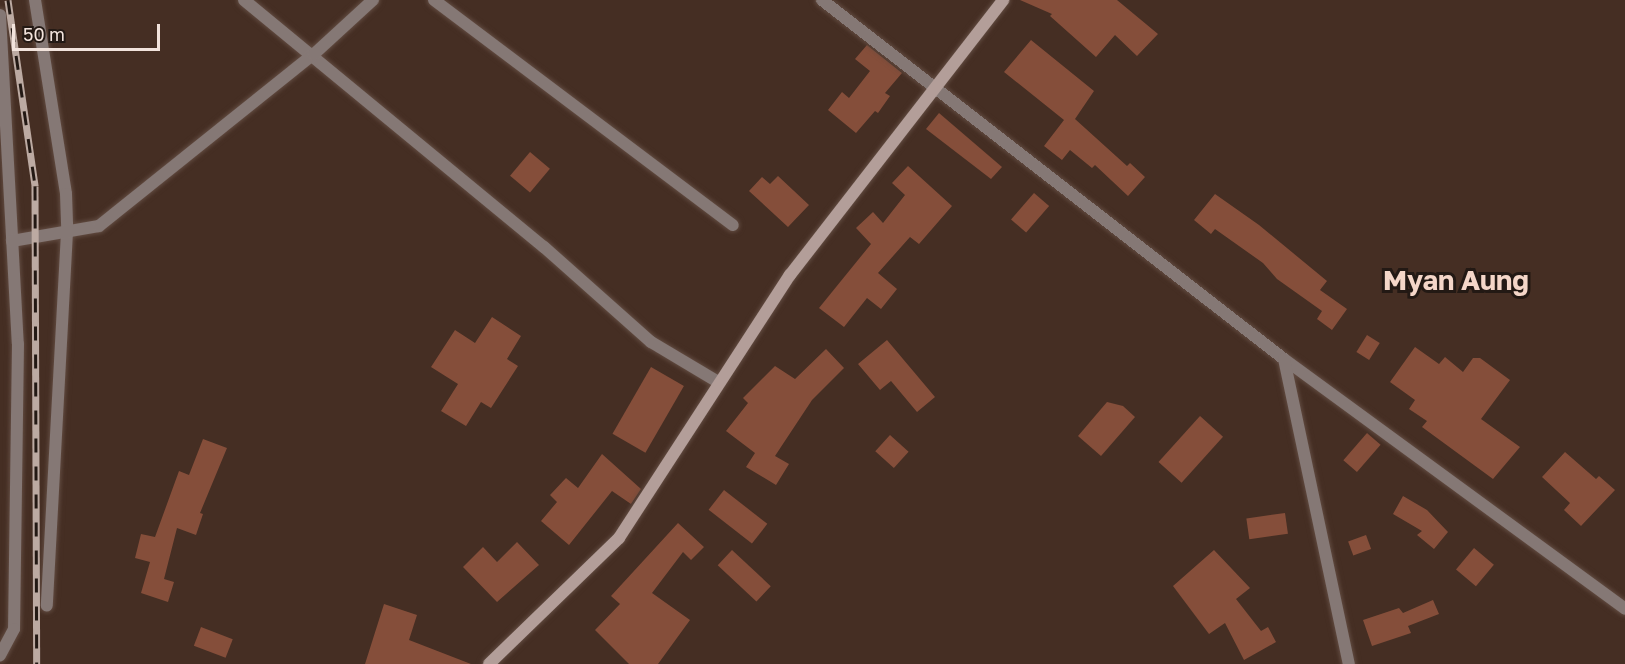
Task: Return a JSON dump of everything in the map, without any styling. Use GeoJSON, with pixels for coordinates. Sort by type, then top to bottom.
{"type":"FeatureCollection","features":[{"type":"Feature","properties":{"kind":"main road"},"geometry":{"type":"LineString","coordinates":[[489,664],[620,538],[718,382],[790,275],[1003,0]]}},
{"type":"Feature","properties":{"kind":"street"},"geometry":{"type":"LineString","coordinates":[[35,0],[66,194],[67,232],[47,605]]}},
{"type":"Feature","properties":{"kind":"street"},"geometry":{"type":"LineString","coordinates":[[244,0],[314,54],[544,247],[651,342],[718,382]]}},
{"type":"Feature","properties":{"kind":"street"},"geometry":{"type":"LineString","coordinates":[[12,240],[99,226],[314,54],[373,0]]}},
{"type":"Feature","properties":{"kind":"street"},"geometry":{"type":"LineString","coordinates":[[434,0],[734,225]]}},
{"type":"Feature","properties":{"kind":"street"},"geometry":{"type":"LineString","coordinates":[[822,0],[1284,358],[1625,609]]}},
{"type":"Feature","properties":{"kind":"street"},"geometry":{"type":"LineString","coordinates":[[0,15],[18,344],[14,629],[1,658]]}},
{"type":"Feature","properties":{"kind":"street"},"geometry":{"type":"LineString","coordinates":[[1284,358],[1349,664]]}},
{"type":"Feature","properties":{"kind":"building"},"geometry":{"type":"Polygon","coordinates":[[[1020,0],[1117,0],[1158,34],[1137,56],[1115,35],[1096,57],[1050,16],[1052,14],[1020,0]]]}},
{"type":"Feature","properties":{"kind":"building"},"geometry":{"type":"Polygon","coordinates":[[[1031,40],[1094,91],[1075,119],[1127,166],[1130,163],[1145,177],[1128,196],[1095,165],[1092,168],[1070,150],[1062,160],[1044,146],[1064,120],[1004,72],[1031,40]]]}},
{"type":"Feature","properties":{"kind":"building"},"geometry":{"type":"Polygon","coordinates":[[[867,45],[902,73],[885,93],[890,96],[878,113],[875,111],[856,133],[828,110],[842,92],[849,98],[870,71],[855,59],[867,45]]]}},
{"type":"Feature","properties":{"kind":"building"},"geometry":{"type":"Polygon","coordinates":[[[939,113],[1002,167],[991,179],[926,129],[939,113]]]}},
{"type":"Feature","properties":{"kind":"building"},"geometry":{"type":"Polygon","coordinates":[[[530,152],[550,169],[530,192],[510,176],[530,152]]]}},
{"type":"Feature","properties":{"kind":"building"},"geometry":{"type":"Polygon","coordinates":[[[908,166],[952,206],[919,244],[910,237],[878,273],[897,289],[881,309],[867,298],[844,327],[819,308],[871,244],[856,228],[873,212],[883,223],[905,195],[892,183],[908,166]]]}},
{"type":"Feature","properties":{"kind":"building"},"geometry":{"type":"Polygon","coordinates":[[[778,176],[809,205],[788,227],[749,191],[762,177],[770,184],[778,176]]]}},
{"type":"Feature","properties":{"kind":"building"},"geometry":{"type":"Polygon","coordinates":[[[1034,193],[1049,206],[1026,233],[1011,219],[1034,193]]]}},
{"type":"Feature","properties":{"kind":"building"},"geometry":{"type":"Polygon","coordinates":[[[1215,194],[1259,225],[1327,281],[1320,290],[1347,309],[1332,330],[1317,319],[1322,311],[1277,279],[1263,263],[1215,229],[1211,234],[1194,220],[1215,194]]]}},
{"type":"Feature","properties":{"kind":"building"},"geometry":{"type":"Polygon","coordinates":[[[492,317],[521,336],[507,359],[518,366],[491,408],[481,402],[466,426],[441,411],[458,384],[431,367],[455,330],[475,343],[492,317]]]}},
{"type":"Feature","properties":{"kind":"building"},"geometry":{"type":"Polygon","coordinates":[[[1367,335],[1380,343],[1369,360],[1356,352],[1367,335]]]}},
{"type":"Feature","properties":{"kind":"building"},"geometry":{"type":"Polygon","coordinates":[[[887,340],[935,397],[917,412],[891,381],[880,390],[858,364],[887,340]]]}},
{"type":"Feature","properties":{"kind":"building"},"geometry":{"type":"Polygon","coordinates":[[[1415,347],[1439,364],[1445,357],[1463,372],[1473,358],[1480,358],[1510,380],[1481,419],[1520,447],[1493,479],[1422,427],[1427,421],[1409,409],[1415,400],[1390,382],[1415,347]]]}},
{"type":"Feature","properties":{"kind":"building"},"geometry":{"type":"Polygon","coordinates":[[[826,349],[844,368],[812,400],[775,456],[789,464],[776,485],[746,467],[755,453],[726,431],[748,403],[743,398],[775,366],[795,379],[826,349]]]}},
{"type":"Feature","properties":{"kind":"building"},"geometry":{"type":"Polygon","coordinates":[[[651,367],[684,386],[645,453],[612,434],[651,367]]]}},
{"type":"Feature","properties":{"kind":"building"},"geometry":{"type":"Polygon","coordinates":[[[1107,402],[1123,406],[1135,417],[1101,456],[1078,436],[1107,402]]]}},
{"type":"Feature","properties":{"kind":"building"},"geometry":{"type":"Polygon","coordinates":[[[1200,416],[1223,437],[1182,483],[1159,462],[1200,416]]]}},
{"type":"Feature","properties":{"kind":"building"},"geometry":{"type":"Polygon","coordinates":[[[1367,433],[1381,445],[1357,472],[1343,460],[1367,433]]]}},
{"type":"Feature","properties":{"kind":"building"},"geometry":{"type":"Polygon","coordinates":[[[890,435],[909,452],[894,468],[875,451],[890,435]]]}},
{"type":"Feature","properties":{"kind":"building"},"geometry":{"type":"Polygon","coordinates":[[[203,439],[227,448],[200,513],[203,514],[196,535],[177,528],[164,579],[174,582],[168,602],[141,593],[150,562],[135,558],[141,534],[155,537],[179,471],[189,475],[203,439]]]}},
{"type":"Feature","properties":{"kind":"building"},"geometry":{"type":"Polygon","coordinates":[[[1565,452],[1596,479],[1599,476],[1615,490],[1581,526],[1564,510],[1570,503],[1542,477],[1565,452]]]}},
{"type":"Feature","properties":{"kind":"building"},"geometry":{"type":"Polygon","coordinates":[[[602,454],[641,489],[631,504],[612,491],[569,545],[541,521],[557,502],[550,495],[566,478],[578,488],[602,454]]]}},
{"type":"Feature","properties":{"kind":"building"},"geometry":{"type":"Polygon","coordinates":[[[724,490],[767,524],[752,544],[709,510],[724,490]]]}},
{"type":"Feature","properties":{"kind":"building"},"geometry":{"type":"Polygon","coordinates":[[[1403,496],[1427,510],[1448,532],[1434,549],[1417,535],[1422,531],[1393,514],[1403,496]]]}},
{"type":"Feature","properties":{"kind":"building"},"geometry":{"type":"Polygon","coordinates":[[[1285,513],[1288,534],[1249,539],[1246,518],[1285,513]]]}},
{"type":"Feature","properties":{"kind":"building"},"geometry":{"type":"Polygon","coordinates":[[[678,523],[704,547],[691,560],[683,552],[652,593],[690,620],[658,664],[629,664],[595,630],[620,604],[611,596],[678,523]]]}},
{"type":"Feature","properties":{"kind":"building"},"geometry":{"type":"Polygon","coordinates":[[[1366,535],[1371,549],[1353,556],[1348,541],[1366,535]]]}},
{"type":"Feature","properties":{"kind":"building"},"geometry":{"type":"Polygon","coordinates":[[[517,542],[539,565],[497,602],[463,567],[483,547],[497,562],[517,542]]]}},
{"type":"Feature","properties":{"kind":"building"},"geometry":{"type":"Polygon","coordinates":[[[1474,548],[1494,565],[1476,586],[1456,569],[1474,548]]]}},
{"type":"Feature","properties":{"kind":"building"},"geometry":{"type":"Polygon","coordinates":[[[732,550],[771,586],[756,602],[718,565],[732,550]]]}},
{"type":"Feature","properties":{"kind":"building"},"geometry":{"type":"Polygon","coordinates":[[[1214,550],[1250,588],[1236,599],[1261,631],[1268,627],[1276,642],[1244,660],[1225,623],[1209,634],[1173,586],[1214,550]]]}},
{"type":"Feature","properties":{"kind":"building"},"geometry":{"type":"Polygon","coordinates":[[[1433,600],[1439,614],[1408,626],[1411,633],[1372,646],[1363,620],[1399,608],[1403,613],[1433,600]]]}},
{"type":"Feature","properties":{"kind":"building"},"geometry":{"type":"Polygon","coordinates":[[[384,604],[417,615],[409,640],[471,664],[365,664],[384,604]]]}},
{"type":"Feature","properties":{"kind":"building"},"geometry":{"type":"Polygon","coordinates":[[[201,627],[233,639],[226,658],[194,646],[201,627]]]}},
{"type":"Feature","properties":{"kind":"railway"},"geometry":{"type":"LineString","coordinates":[[8,0],[35,186],[37,664]]}},
{"type":"Feature","properties":{"kind":"district","name":"Myan Aung"},"geometry":{"type":"Point","coordinates":[1456,281]}}]}
